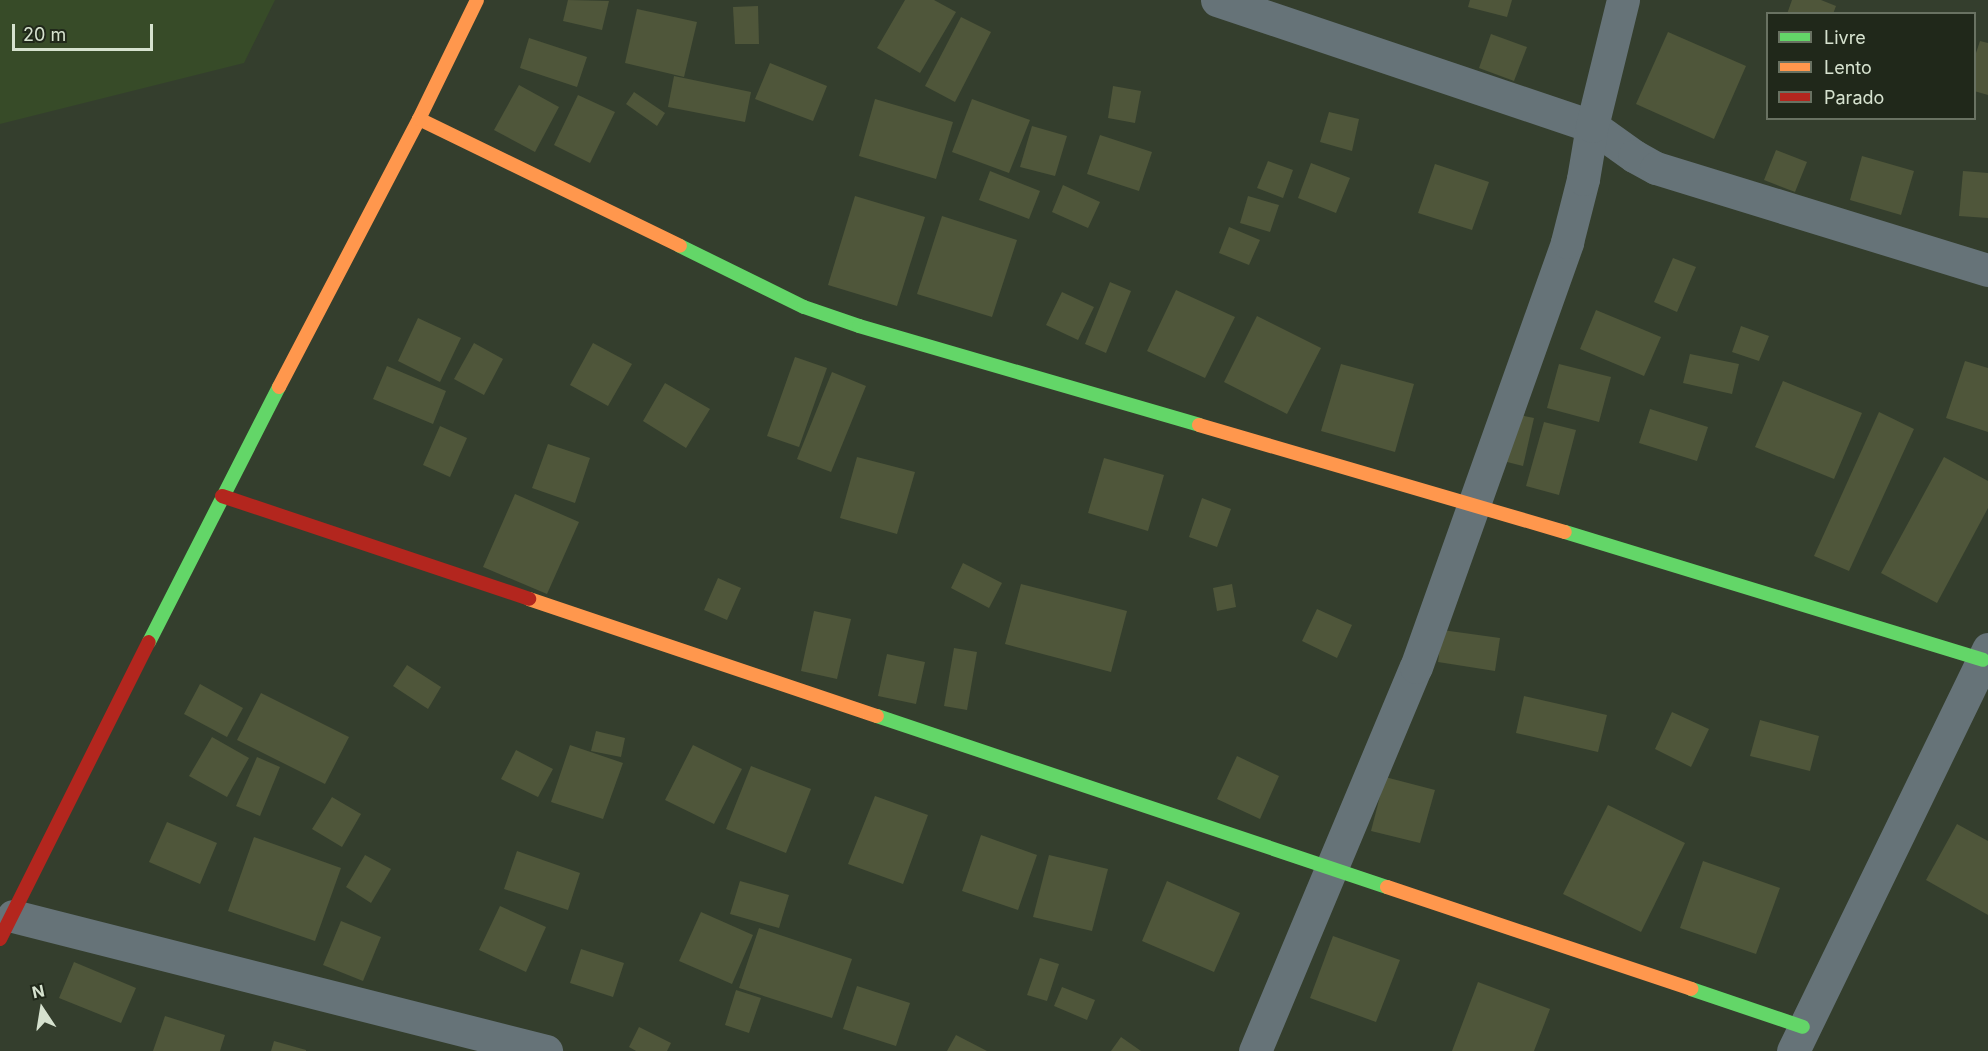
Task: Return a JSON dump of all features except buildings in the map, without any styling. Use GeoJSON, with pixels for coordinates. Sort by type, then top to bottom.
{"type":"FeatureCollection","features":[{"type":"Feature","properties":{"kind":"street"},"geometry":{"type":"LineString","coordinates":[[477,0],[419,119],[222,496],[6,928],[546,1051]]}},
{"type":"Feature","properties":{"kind":"street"},"geometry":{"type":"LineString","coordinates":[[1217,0],[1592,126],[1634,156],[1656,168],[1988,270]]}},
{"type":"Feature","properties":{"kind":"street"},"geometry":{"type":"LineString","coordinates":[[1255,1051],[1416,667],[1472,504],[1567,242],[1623,0]]}},
{"type":"Feature","properties":{"kind":"street"},"geometry":{"type":"LineString","coordinates":[[222,496],[1331,869],[1798,1039],[1985,655],[859,326],[804,307],[419,119]]}},
{"type":"Feature","properties":{"kind":"shaded area"},"geometry":{"type":"Polygon","coordinates":[[[0,0],[275,0],[244,63],[0,124],[0,0]]]}},
{"type":"Feature","properties":{"kind":"traffic: fast"},"geometry":{"type":"LineString","coordinates":[[680,246],[804,307],[859,326],[1199,425]]}},
{"type":"Feature","properties":{"kind":"traffic: fast"},"geometry":{"type":"LineString","coordinates":[[149,642],[279,387]]}},
{"type":"Feature","properties":{"kind":"traffic: fast"},"geometry":{"type":"LineString","coordinates":[[1565,532],[1983,660]]}},
{"type":"Feature","properties":{"kind":"traffic: fast"},"geometry":{"type":"LineString","coordinates":[[877,716],[1387,887]]}},
{"type":"Feature","properties":{"kind":"traffic: fast"},"geometry":{"type":"LineString","coordinates":[[1691,989],[1803,1027]]}},
{"type":"Feature","properties":{"kind":"traffic: slow"},"geometry":{"type":"LineString","coordinates":[[279,387],[419,119],[477,0]]}},
{"type":"Feature","properties":{"kind":"traffic: slow"},"geometry":{"type":"LineString","coordinates":[[419,119],[680,246]]}},
{"type":"Feature","properties":{"kind":"traffic: slow"},"geometry":{"type":"LineString","coordinates":[[1199,425],[1565,532]]}},
{"type":"Feature","properties":{"kind":"traffic: slow"},"geometry":{"type":"LineString","coordinates":[[529,599],[877,716]]}},
{"type":"Feature","properties":{"kind":"traffic: slow"},"geometry":{"type":"LineString","coordinates":[[1387,887],[1691,989]]}},
{"type":"Feature","properties":{"kind":"traffic: jam"},"geometry":{"type":"LineString","coordinates":[[222,496],[529,599]]}},
{"type":"Feature","properties":{"kind":"traffic: jam"},"geometry":{"type":"LineString","coordinates":[[0,939],[149,642]]}}]}
